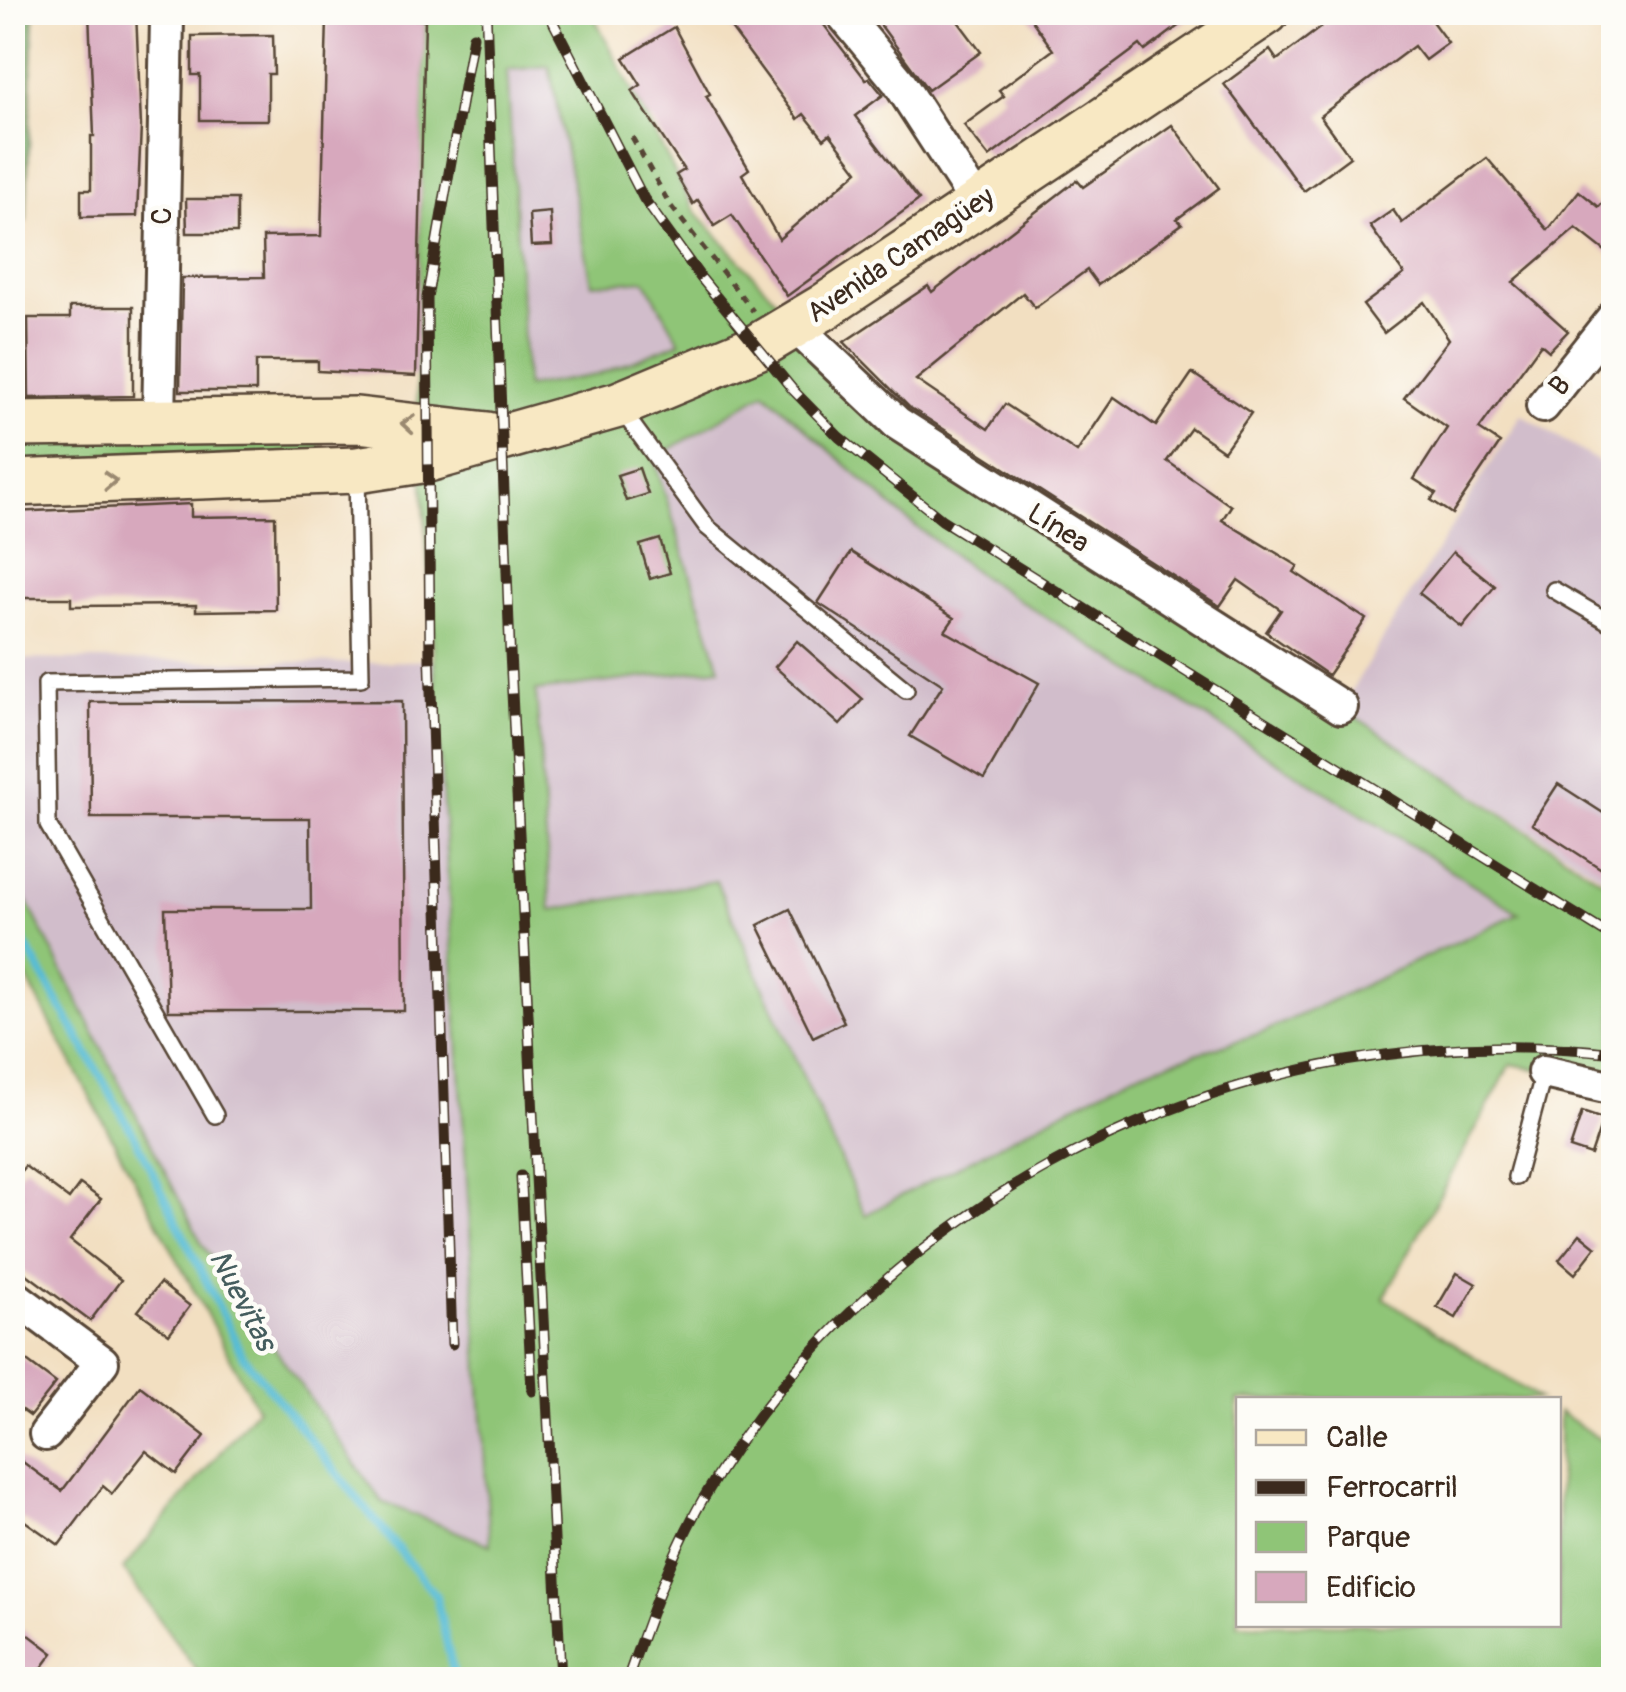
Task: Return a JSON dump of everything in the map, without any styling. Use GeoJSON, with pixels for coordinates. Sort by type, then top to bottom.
{"type":"FeatureCollection","features":[{"type":"Feature","properties":{"kind":"main road","name":"Avenida Camagüey"},"geometry":{"type":"LineString","coordinates":[[12,484],[356,470],[428,459],[618,405],[757,347],[778,324],[977,203],[1266,12]]}},
{"type":"Feature","properties":{"kind":"main road","name":"Avenida Camagüey"},"geometry":{"type":"LineString","coordinates":[[12,424],[357,420],[505,437]]}},
{"type":"Feature","properties":{"kind":"main road"},"geometry":{"type":"LineString","coordinates":[[356,470],[357,420]]}},
{"type":"Feature","properties":{"kind":"street","name":"C"},"geometry":{"type":"LineString","coordinates":[[159,422],[161,142],[166,18],[171,12]]}},
{"type":"Feature","properties":{"kind":"street"},"geometry":{"type":"LineString","coordinates":[[840,12],[898,81],[977,203]]}},
{"type":"Feature","properties":{"kind":"street","name":"B"},"geometry":{"type":"LineString","coordinates":[[1543,406],[1614,318]]}},
{"type":"Feature","properties":{"kind":"street","name":"Línea"},"geometry":{"type":"LineString","coordinates":[[778,324],[896,424],[1342,706]]}},
{"type":"Feature","properties":{"kind":"street"},"geometry":{"type":"LineString","coordinates":[[1544,1072],[1614,1088]]}},
{"type":"Feature","properties":{"kind":"street"},"geometry":{"type":"LineString","coordinates":[[12,1295],[102,1362],[46,1434]]}},
{"type":"Feature","properties":{"kind":"lane"},"geometry":{"type":"LineString","coordinates":[[618,405],[708,527],[906,690]]}},
{"type":"Feature","properties":{"kind":"lane"},"geometry":{"type":"LineString","coordinates":[[216,1115],[48,825],[46,683],[361,678],[356,470]]}},
{"type":"Feature","properties":{"kind":"lane"},"geometry":{"type":"LineString","coordinates":[[1554,590],[1614,625]]}},
{"type":"Feature","properties":{"kind":"lane"},"geometry":{"type":"LineString","coordinates":[[1516,1178],[1544,1072]]}},
{"type":"Feature","properties":{"kind":"path"},"geometry":{"type":"LineString","coordinates":[[632,137],[670,205],[778,324]]}},
{"type":"Feature","properties":{"kind":"shaded area"},"geometry":{"type":"Polygon","coordinates":[[[549,65],[592,283],[645,279],[681,343],[597,375],[526,388],[507,69],[549,65]]]}},
{"type":"Feature","properties":{"kind":"shaded area"},"geometry":{"type":"Polygon","coordinates":[[[766,392],[904,517],[982,577],[1520,913],[1264,1032],[1134,1074],[865,1215],[716,881],[550,911],[535,691],[720,668],[654,459],[766,392]]]}},
{"type":"Feature","properties":{"kind":"shaded area"},"geometry":{"type":"Polygon","coordinates":[[[1521,414],[1613,471],[1613,884],[1341,707],[1521,414]]]}},
{"type":"Feature","properties":{"kind":"shaded area"},"geometry":{"type":"Polygon","coordinates":[[[13,659],[352,663],[436,660],[490,1546],[382,1502],[202,1244],[13,872],[13,659]]]}},
{"type":"Feature","properties":{"kind":"green space"},"geometry":{"type":"Polygon","coordinates":[[[12,13],[34,13],[26,221],[13,221],[12,13]]]}},
{"type":"Feature","properties":{"kind":"green space"},"geometry":{"type":"Polygon","coordinates":[[[425,13],[592,13],[695,211],[888,423],[1341,707],[1613,888],[1613,1085],[1511,1064],[1384,1298],[1536,1397],[1236,1397],[1236,1627],[1561,1627],[1561,1413],[1613,1448],[1613,1679],[203,1679],[123,1569],[257,1408],[13,953],[12,872],[202,1244],[382,1502],[490,1545],[416,376],[425,13]],[[549,66],[507,70],[526,387],[597,375],[680,342],[645,280],[592,284],[549,66]],[[765,392],[654,459],[720,668],[536,691],[551,910],[716,881],[865,1215],[1134,1074],[1264,1032],[1519,913],[982,577],[904,517],[765,392]]]}},
{"type":"Feature","properties":{"kind":"green space"},"geometry":{"type":"Polygon","coordinates":[[[320,436],[320,453],[13,469],[12,439],[320,436]]]}},
{"type":"Feature","properties":{"kind":"building"},"geometry":{"type":"Polygon","coordinates":[[[89,12],[136,12],[141,126],[137,216],[81,217],[81,190],[91,190],[94,136],[89,12]]]}},
{"type":"Feature","properties":{"kind":"building"},"geometry":{"type":"Polygon","coordinates":[[[719,12],[811,12],[821,21],[866,80],[869,78],[883,95],[855,116],[919,200],[787,296],[732,215],[714,226],[698,200],[693,204],[676,175],[684,170],[632,91],[641,85],[624,58],[674,27],[710,94],[706,96],[749,169],[742,174],[779,239],[858,171],[830,134],[824,139],[804,114],[798,119],[719,12]]]}},
{"type":"Feature","properties":{"kind":"building"},"geometry":{"type":"Polygon","coordinates":[[[871,12],[951,12],[981,52],[928,90],[871,12]]]}},
{"type":"Feature","properties":{"kind":"building"},"geometry":{"type":"Polygon","coordinates":[[[1026,12],[1197,12],[1145,51],[1140,45],[989,157],[964,125],[1004,96],[999,90],[1053,50],[1026,12]]]}},
{"type":"Feature","properties":{"kind":"building"},"geometry":{"type":"Polygon","coordinates":[[[1341,12],[1425,12],[1448,43],[1425,60],[1414,46],[1320,116],[1350,157],[1304,191],[1224,84],[1270,50],[1277,60],[1341,12]]]}},
{"type":"Feature","properties":{"kind":"building"},"geometry":{"type":"Polygon","coordinates":[[[327,18],[425,20],[416,376],[318,371],[318,361],[256,361],[256,391],[180,391],[182,278],[264,277],[263,237],[321,236],[327,18]]]}},
{"type":"Feature","properties":{"kind":"building"},"geometry":{"type":"Polygon","coordinates":[[[273,35],[274,74],[268,74],[268,120],[200,120],[200,75],[192,75],[192,36],[273,35]]]}},
{"type":"Feature","properties":{"kind":"building"},"geometry":{"type":"Polygon","coordinates":[[[1172,125],[1219,188],[1177,219],[1182,224],[1098,285],[1087,270],[1035,308],[1023,293],[916,380],[988,429],[1005,404],[1077,452],[1114,397],[1156,426],[1192,373],[1251,413],[1224,451],[1191,428],[1167,461],[1231,506],[1222,520],[1298,566],[1294,572],[1366,619],[1328,675],[1266,632],[1281,610],[1238,580],[1220,606],[909,407],[844,342],[928,286],[932,292],[1077,180],[1083,187],[1172,125]]]}},
{"type":"Feature","properties":{"kind":"building"},"geometry":{"type":"Polygon","coordinates":[[[1487,158],[1548,230],[1579,191],[1599,207],[1614,189],[1614,258],[1576,228],[1513,282],[1568,331],[1549,351],[1541,344],[1479,429],[1500,443],[1452,514],[1431,500],[1436,493],[1414,479],[1447,428],[1404,398],[1449,339],[1424,302],[1384,333],[1363,305],[1404,274],[1370,226],[1393,210],[1402,223],[1487,158]]]}},
{"type":"Feature","properties":{"kind":"building"},"geometry":{"type":"Polygon","coordinates":[[[186,199],[237,199],[237,233],[187,233],[186,199]]]}},
{"type":"Feature","properties":{"kind":"building"},"geometry":{"type":"Polygon","coordinates":[[[550,212],[552,245],[531,246],[529,214],[550,212]]]}},
{"type":"Feature","properties":{"kind":"building"},"geometry":{"type":"Polygon","coordinates":[[[70,307],[133,307],[133,396],[29,398],[28,318],[70,318],[70,307]]]}},
{"type":"Feature","properties":{"kind":"building"},"geometry":{"type":"Polygon","coordinates":[[[639,468],[648,494],[626,501],[617,475],[639,468]]]}},
{"type":"Feature","properties":{"kind":"building"},"geometry":{"type":"Polygon","coordinates":[[[191,504],[191,517],[275,516],[276,610],[196,611],[196,605],[71,606],[71,598],[12,598],[12,512],[191,504]]]}},
{"type":"Feature","properties":{"kind":"building"},"geometry":{"type":"Polygon","coordinates":[[[660,539],[670,573],[650,579],[640,545],[660,539]]]}},
{"type":"Feature","properties":{"kind":"building"},"geometry":{"type":"Polygon","coordinates":[[[851,552],[954,618],[945,631],[1039,683],[984,779],[910,736],[943,685],[818,603],[851,552]]]}},
{"type":"Feature","properties":{"kind":"building"},"geometry":{"type":"Polygon","coordinates":[[[1453,552],[1495,586],[1462,627],[1419,593],[1453,552]]]}},
{"type":"Feature","properties":{"kind":"building"},"geometry":{"type":"Polygon","coordinates":[[[797,641],[863,699],[840,725],[775,667],[797,641]]]}},
{"type":"Feature","properties":{"kind":"building"},"geometry":{"type":"Polygon","coordinates":[[[402,701],[404,1011],[168,1011],[165,909],[311,909],[310,818],[91,818],[90,702],[402,701]]]}},
{"type":"Feature","properties":{"kind":"building"},"geometry":{"type":"Polygon","coordinates":[[[1558,784],[1614,820],[1614,877],[1532,824],[1558,784]]]}},
{"type":"Feature","properties":{"kind":"building"},"geometry":{"type":"Polygon","coordinates":[[[790,909],[844,1022],[813,1037],[758,925],[790,909]]]}},
{"type":"Feature","properties":{"kind":"building"},"geometry":{"type":"Polygon","coordinates":[[[1582,1112],[1603,1119],[1591,1155],[1570,1148],[1582,1112]]]}},
{"type":"Feature","properties":{"kind":"building"},"geometry":{"type":"Polygon","coordinates":[[[25,1166],[69,1199],[80,1184],[101,1199],[70,1240],[121,1280],[90,1321],[12,1263],[12,1182],[25,1166]]]}},
{"type":"Feature","properties":{"kind":"building"},"geometry":{"type":"Polygon","coordinates":[[[1580,1234],[1596,1247],[1575,1274],[1559,1260],[1580,1234]]]}},
{"type":"Feature","properties":{"kind":"building"},"geometry":{"type":"Polygon","coordinates":[[[1457,1273],[1476,1284],[1456,1318],[1437,1307],[1457,1273]]]}},
{"type":"Feature","properties":{"kind":"building"},"geometry":{"type":"Polygon","coordinates":[[[160,1283],[190,1306],[169,1334],[138,1311],[160,1283]]]}},
{"type":"Feature","properties":{"kind":"building"},"geometry":{"type":"Polygon","coordinates":[[[12,1350],[56,1383],[30,1416],[12,1403],[12,1350]]]}},
{"type":"Feature","properties":{"kind":"building"},"geometry":{"type":"Polygon","coordinates":[[[140,1386],[205,1436],[176,1474],[146,1451],[112,1494],[103,1486],[59,1545],[12,1512],[12,1454],[62,1491],[140,1386]]]}},
{"type":"Feature","properties":{"kind":"building"},"geometry":{"type":"Polygon","coordinates":[[[12,1622],[53,1653],[33,1680],[12,1680],[12,1622]]]}},
{"type":"Feature","properties":{"kind":"waterway","name":"Nuevitas"},"geometry":{"type":"LineString","coordinates":[[12,921],[135,1137],[243,1356],[436,1596],[455,1680]]}},
{"type":"Feature","properties":{"kind":"railway"},"geometry":{"type":"LineString","coordinates":[[486,12],[510,652],[561,1680]]}},
{"type":"Feature","properties":{"kind":"railway"},"geometry":{"type":"LineString","coordinates":[[548,12],[644,199],[701,278],[793,390],[839,437],[942,520],[1614,938]]}},
{"type":"Feature","properties":{"kind":"railway"},"geometry":{"type":"LineString","coordinates":[[452,1344],[430,660],[427,298],[473,36]]}},
{"type":"Feature","properties":{"kind":"railway"},"geometry":{"type":"LineString","coordinates":[[627,1680],[691,1521],[781,1388],[873,1291],[978,1209],[1093,1143],[1217,1093],[1346,1061],[1479,1047],[1614,1053]]}},
{"type":"Feature","properties":{"kind":"railway"},"geometry":{"type":"LineString","coordinates":[[521,1176],[532,1391]]}}]}
